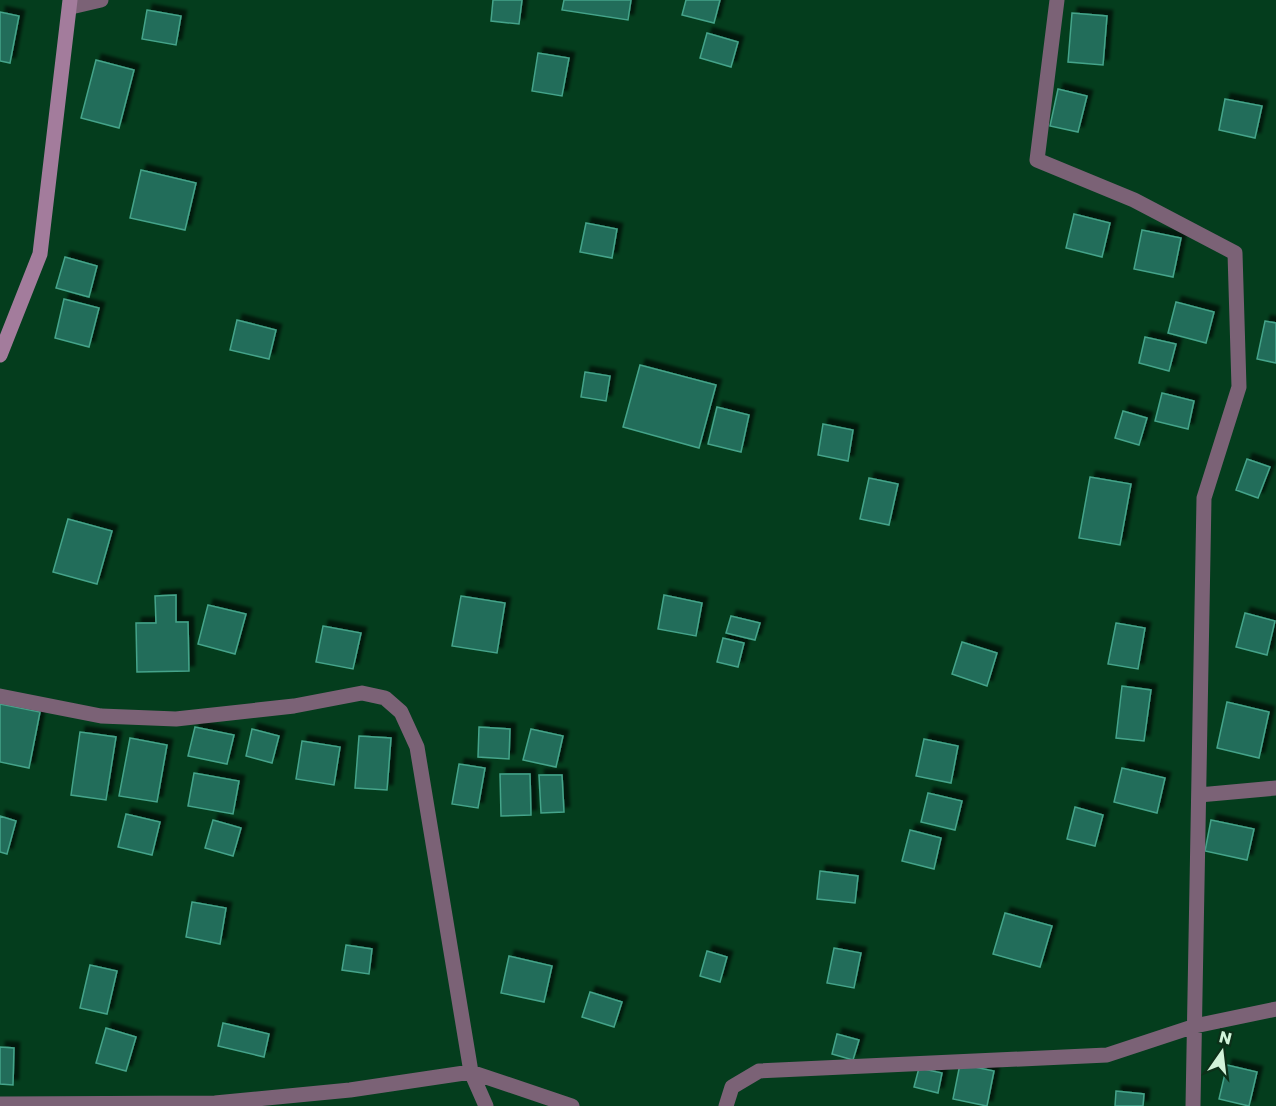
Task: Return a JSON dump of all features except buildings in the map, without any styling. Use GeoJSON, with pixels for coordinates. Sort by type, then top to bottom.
{"type":"FeatureCollection","features":[{"type":"Feature","properties":{"kind":"main road"},"geometry":{"type":"LineString","coordinates":[[0,355],[40,254],[71,3]]}},
{"type":"Feature","properties":{"kind":"street"},"geometry":{"type":"LineString","coordinates":[[71,3],[101,0]]}},
{"type":"Feature","properties":{"kind":"street"},"geometry":{"type":"LineString","coordinates":[[1057,0],[1037,160],[1134,200],[1235,253],[1239,387],[1204,498],[1193,1106]]}},
{"type":"Feature","properties":{"kind":"street"},"geometry":{"type":"LineString","coordinates":[[0,696],[101,716],[176,719],[294,706],[362,693],[385,698],[401,712],[417,747],[471,1072],[486,1106]]}},
{"type":"Feature","properties":{"kind":"street"},"geometry":{"type":"LineString","coordinates":[[1199,795],[1276,788]]}},
{"type":"Feature","properties":{"kind":"street"},"geometry":{"type":"LineString","coordinates":[[726,1106],[732,1087],[759,1071],[1107,1055],[1195,1026],[1276,1009]]}},
{"type":"Feature","properties":{"kind":"street"},"geometry":{"type":"LineString","coordinates":[[0,1104],[215,1103],[350,1090],[471,1072],[572,1106]]}}]}
